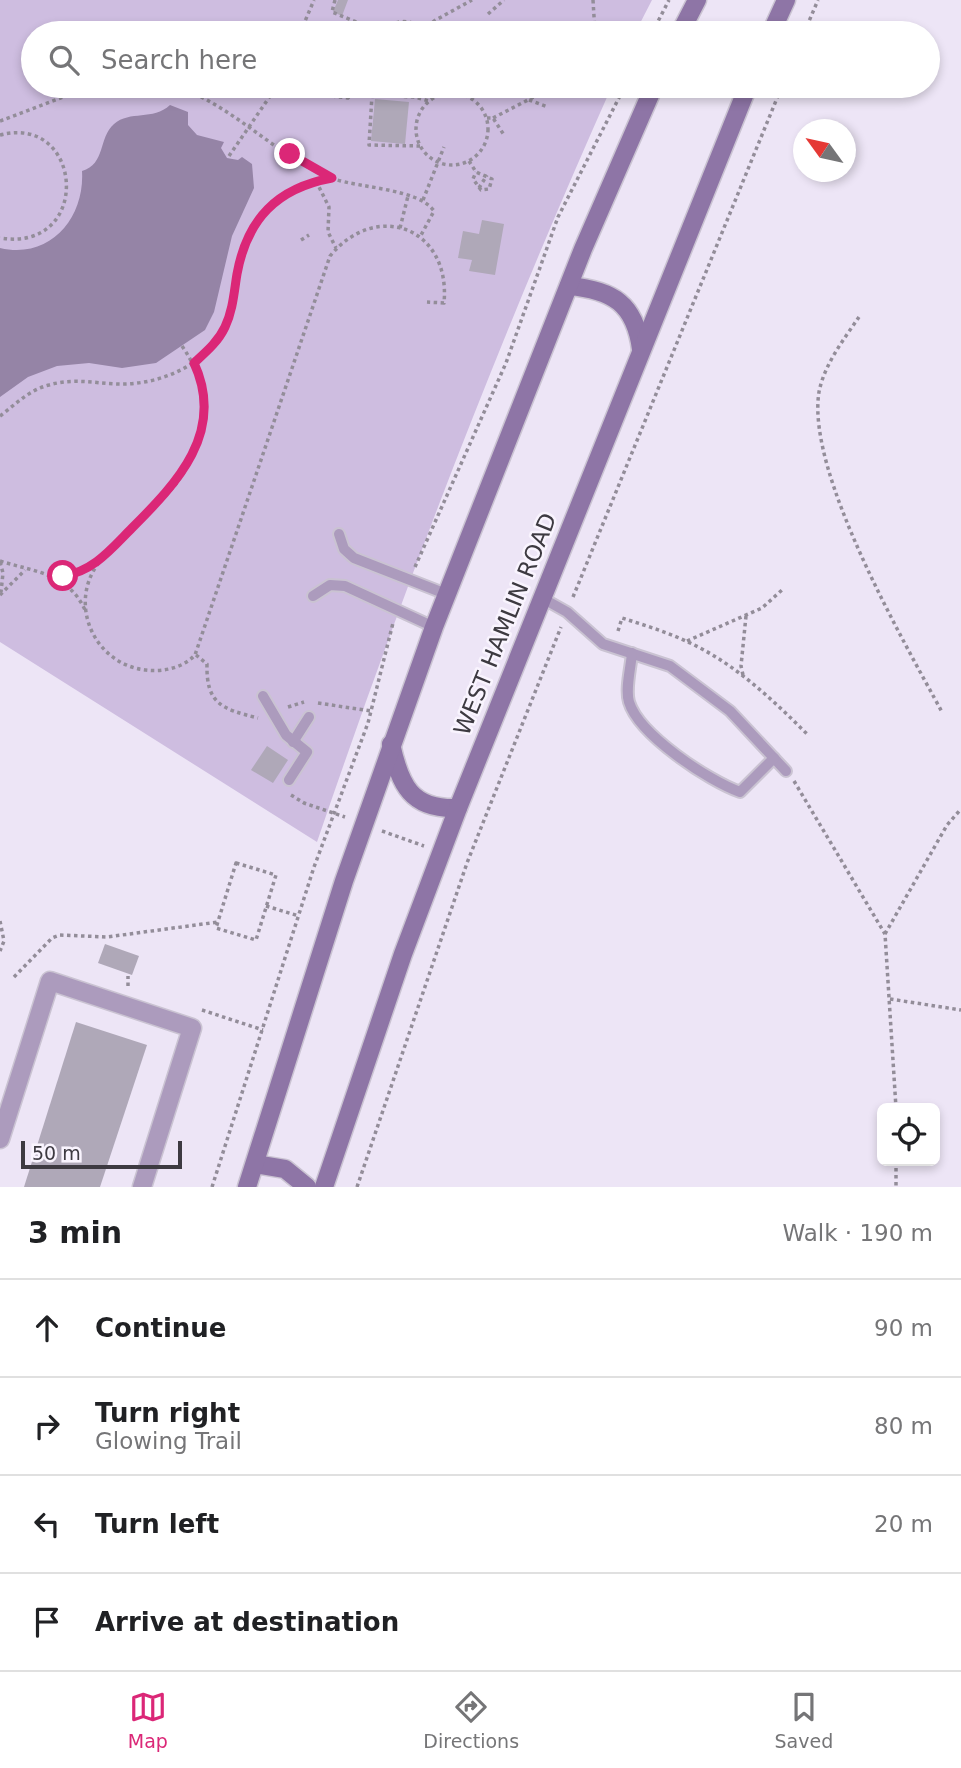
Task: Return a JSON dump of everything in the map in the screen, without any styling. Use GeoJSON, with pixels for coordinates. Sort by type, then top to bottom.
{"type":"FeatureCollection","features":[{"type":"Feature","properties":{"kind":"main road"},"geometry":{"type":"LineString","coordinates":[[686,21],[697,0]]}},
{"type":"Feature","properties":{"kind":"main road"},"geometry":{"type":"LineString","coordinates":[[776,21],[786,0]]}},
{"type":"Feature","properties":{"kind":"main road"},"geometry":{"type":"LineString","coordinates":[[247,1187],[391,744],[446,594],[569,286],[649,98]]}},
{"type":"Feature","properties":{"kind":"main road","name":"WEST HAMLIN ROAD"},"geometry":{"type":"LineString","coordinates":[[324,1187],[403,954],[458,808],[743,98]]}},
{"type":"Feature","properties":{"kind":"main road"},"geometry":{"type":"LineString","coordinates":[[569,286],[599,290],[619,302],[635,321],[641,349]]}},
{"type":"Feature","properties":{"kind":"main road"},"geometry":{"type":"LineString","coordinates":[[391,744],[398,773],[411,794],[428,806],[458,808]]}},
{"type":"Feature","properties":{"kind":"main road"},"geometry":{"type":"LineString","coordinates":[[255,1164],[285,1169],[307,1187]]}},
{"type":"Feature","properties":{"kind":"street"},"geometry":{"type":"LineString","coordinates":[[0,1139],[50,981],[192,1028],[142,1187]]}},
{"type":"Feature","properties":{"kind":"lane"},"geometry":{"type":"LineString","coordinates":[[339,534],[344,549],[354,558],[446,594]]}},
{"type":"Feature","properties":{"kind":"lane"},"geometry":{"type":"LineString","coordinates":[[313,596],[330,585],[345,586],[434,627]]}},
{"type":"Feature","properties":{"kind":"lane"},"geometry":{"type":"LineString","coordinates":[[542,598],[567,612],[603,644],[670,666],[730,711],[786,771]]}},
{"type":"Feature","properties":{"kind":"lane"},"geometry":{"type":"LineString","coordinates":[[632,653],[629,702],[654,737],[675,753],[717,784],[740,792],[774,758]]}},
{"type":"Feature","properties":{"kind":"lane"},"geometry":{"type":"LineString","coordinates":[[263,696],[293,743],[307,752],[289,780]]}},
{"type":"Feature","properties":{"kind":"lane"},"geometry":{"type":"LineString","coordinates":[[293,743],[309,717]]}},
{"type":"Feature","properties":{"kind":"path"},"geometry":{"type":"LineString","coordinates":[[305,21],[314,0]]}},
{"type":"Feature","properties":{"kind":"path"},"geometry":{"type":"LineString","coordinates":[[440,21],[472,0]]}},
{"type":"Feature","properties":{"kind":"path"},"geometry":{"type":"LineString","coordinates":[[488,14],[503,0]]}},
{"type":"Feature","properties":{"kind":"path"},"geometry":{"type":"LineString","coordinates":[[593,0],[594,21]]}},
{"type":"Feature","properties":{"kind":"path"},"geometry":{"type":"LineString","coordinates":[[658,21],[669,0]]}},
{"type":"Feature","properties":{"kind":"path"},"geometry":{"type":"LineString","coordinates":[[809,21],[818,0]]}},
{"type":"Feature","properties":{"kind":"path"},"geometry":{"type":"LineString","coordinates":[[336,1],[332,12],[354,21]]}},
{"type":"Feature","properties":{"kind":"path"},"geometry":{"type":"LineString","coordinates":[[0,121],[60,98]]}},
{"type":"Feature","properties":{"kind":"path"},"geometry":{"type":"LineString","coordinates":[[203,98],[332,178],[423,200],[435,211],[420,237]]}},
{"type":"Feature","properties":{"kind":"path"},"geometry":{"type":"LineString","coordinates":[[229,156],[269,98]]}},
{"type":"Feature","properties":{"kind":"path"},"geometry":{"type":"LineString","coordinates":[[372,98],[369,145],[420,146]]}},
{"type":"Feature","properties":{"kind":"path"},"geometry":{"type":"LineString","coordinates":[[418,98],[429,101]]}},
{"type":"Feature","properties":{"kind":"path"},"geometry":{"type":"LineString","coordinates":[[433,98],[418,117],[416,127],[420,146],[439,162],[459,164],[469,161],[483,147],[488,128],[482,109],[469,98]]}},
{"type":"Feature","properties":{"kind":"path"},"geometry":{"type":"LineString","coordinates":[[487,118],[493,118],[533,98]]}},
{"type":"Feature","properties":{"kind":"path"},"geometry":{"type":"LineString","coordinates":[[357,1187],[467,863],[777,98]]}},
{"type":"Feature","properties":{"kind":"path"},"geometry":{"type":"LineString","coordinates":[[529,100],[548,107]]}},
{"type":"Feature","properties":{"kind":"path"},"geometry":{"type":"LineString","coordinates":[[493,118],[504,135]]}},
{"type":"Feature","properties":{"kind":"path"},"geometry":{"type":"LineString","coordinates":[[0,135],[18,132],[45,141],[62,162],[68,189],[59,215],[49,226],[24,239],[0,238]]}},
{"type":"Feature","properties":{"kind":"path"},"geometry":{"type":"LineString","coordinates":[[423,200],[444,147]]}},
{"type":"Feature","properties":{"kind":"path"},"geometry":{"type":"LineString","coordinates":[[469,161],[477,172],[487,175],[492,185],[489,189],[479,188],[474,181],[477,172]]}},
{"type":"Feature","properties":{"kind":"path"},"geometry":{"type":"LineString","coordinates":[[479,188],[487,175]]}},
{"type":"Feature","properties":{"kind":"path"},"geometry":{"type":"LineString","coordinates":[[0,416],[26,395],[51,384],[82,380],[135,384],[166,377],[194,363],[211,348],[227,324],[239,265],[259,219],[286,193],[316,181],[332,178]]}},
{"type":"Feature","properties":{"kind":"path"},"geometry":{"type":"LineString","coordinates":[[316,181],[329,207],[330,240],[336,248]]}},
{"type":"Feature","properties":{"kind":"path"},"geometry":{"type":"LineString","coordinates":[[400,228],[408,195]]}},
{"type":"Feature","properties":{"kind":"path"},"geometry":{"type":"LineString","coordinates":[[55,576],[73,590],[86,612],[90,629],[98,643],[107,653],[131,667],[168,669],[195,654],[318,284],[336,248],[345,239],[364,231],[385,227],[400,228],[420,237],[438,255],[445,279],[444,303],[427,302]]}},
{"type":"Feature","properties":{"kind":"path"},"geometry":{"type":"LineString","coordinates":[[301,240],[309,234]]}},
{"type":"Feature","properties":{"kind":"path"},"geometry":{"type":"LineString","coordinates":[[859,317],[836,350],[819,391],[820,441],[836,493],[889,615],[942,712]]}},
{"type":"Feature","properties":{"kind":"path"},"geometry":{"type":"LineString","coordinates":[[0,561],[55,576],[84,571],[103,557],[174,486],[187,467],[199,435],[203,414],[202,391],[194,363],[182,346]]}},
{"type":"Feature","properties":{"kind":"path"},"geometry":{"type":"LineString","coordinates":[[86,612],[88,585],[103,557]]}},
{"type":"Feature","properties":{"kind":"path"},"geometry":{"type":"LineString","coordinates":[[0,561],[3,573],[0,595]]}},
{"type":"Feature","properties":{"kind":"path"},"geometry":{"type":"LineString","coordinates":[[0,595],[26,569]]}},
{"type":"Feature","properties":{"kind":"path"},"geometry":{"type":"LineString","coordinates":[[687,641],[762,608],[782,590]]}},
{"type":"Feature","properties":{"kind":"path"},"geometry":{"type":"LineString","coordinates":[[743,676],[741,666],[746,616]]}},
{"type":"Feature","properties":{"kind":"path"},"geometry":{"type":"LineString","coordinates":[[612,647],[622,618],[687,641],[743,676],[807,735]]}},
{"type":"Feature","properties":{"kind":"path"},"geometry":{"type":"LineString","coordinates":[[195,654],[207,664],[208,690],[215,701],[239,714],[260,719]]}},
{"type":"Feature","properties":{"kind":"path"},"geometry":{"type":"LineString","coordinates":[[786,771],[885,934],[896,1103]]}},
{"type":"Feature","properties":{"kind":"path"},"geometry":{"type":"LineString","coordinates":[[289,780],[289,793],[304,803],[349,819]]}},
{"type":"Feature","properties":{"kind":"path"},"geometry":{"type":"LineString","coordinates":[[885,934],[947,825],[961,809]]}},
{"type":"Feature","properties":{"kind":"path"},"geometry":{"type":"LineString","coordinates":[[377,830],[426,846]]}},
{"type":"Feature","properties":{"kind":"path"},"geometry":{"type":"LineString","coordinates":[[236,863],[276,875],[256,940],[216,928],[218,922],[236,863]]}},
{"type":"Feature","properties":{"kind":"path"},"geometry":{"type":"LineString","coordinates":[[266,906],[299,916]]}},
{"type":"Feature","properties":{"kind":"path"},"geometry":{"type":"LineString","coordinates":[[0,921],[4,941],[0,951]]}},
{"type":"Feature","properties":{"kind":"path"},"geometry":{"type":"LineString","coordinates":[[14,978],[52,938],[60,935],[107,937],[218,922]]}},
{"type":"Feature","properties":{"kind":"path"},"geometry":{"type":"LineString","coordinates":[[890,999],[961,1010]]}},
{"type":"Feature","properties":{"kind":"path"},"geometry":{"type":"LineString","coordinates":[[896,1166],[896,1187]]}},
{"type":"Feature","properties":{"kind":"shaded area"},"geometry":{"type":"Polygon","coordinates":[[[0,0],[652,0],[641,21],[21,21],[21,98],[607,98],[532,272],[456,461],[384,651],[317,842],[0,642],[0,0]]]}},
{"type":"Feature","properties":{"kind":"shaded area"},"geometry":{"type":"Polygon","coordinates":[[[170,105],[188,112],[188,125],[197,135],[224,142],[221,148],[227,158],[238,160],[242,157],[252,164],[254,188],[232,236],[214,312],[205,330],[156,363],[122,368],[89,363],[57,366],[28,377],[0,397],[0,248],[34,248],[61,232],[77,205],[82,171],[95,163],[114,124],[127,117],[156,113],[170,105]]]}},
{"type":"Feature","properties":{"kind":"building"},"geometry":{"type":"Polygon","coordinates":[[[338,0],[348,0],[342,16],[333,12],[338,0]]]}},
{"type":"Feature","properties":{"kind":"building"},"geometry":{"type":"Polygon","coordinates":[[[375,99],[409,102],[405,144],[371,141],[375,99]]]}},
{"type":"Feature","properties":{"kind":"building"},"geometry":{"type":"Polygon","coordinates":[[[482,220],[504,224],[495,275],[469,271],[472,260],[458,258],[463,231],[479,234],[482,220]]]}},
{"type":"Feature","properties":{"kind":"building"},"geometry":{"type":"Polygon","coordinates":[[[267,746],[288,760],[273,783],[251,770],[267,746]]]}},
{"type":"Feature","properties":{"kind":"building"},"geometry":{"type":"Polygon","coordinates":[[[105,944],[139,956],[132,975],[98,963],[105,944]]]}},
{"type":"Feature","properties":{"kind":"building"},"geometry":{"type":"Polygon","coordinates":[[[76,1022],[147,1045],[100,1187],[24,1187],[76,1022]]]}},
{"type":"Feature","properties":{"kind":"route"},"geometry":{"type":"LineString","coordinates":[[63,576],[84,571],[103,557],[174,486],[187,467],[196,446],[203,414],[202,391],[194,363],[217,341],[227,324],[239,265],[255,226],[271,205],[286,193],[309,182],[332,178],[290,154]]}}]}
